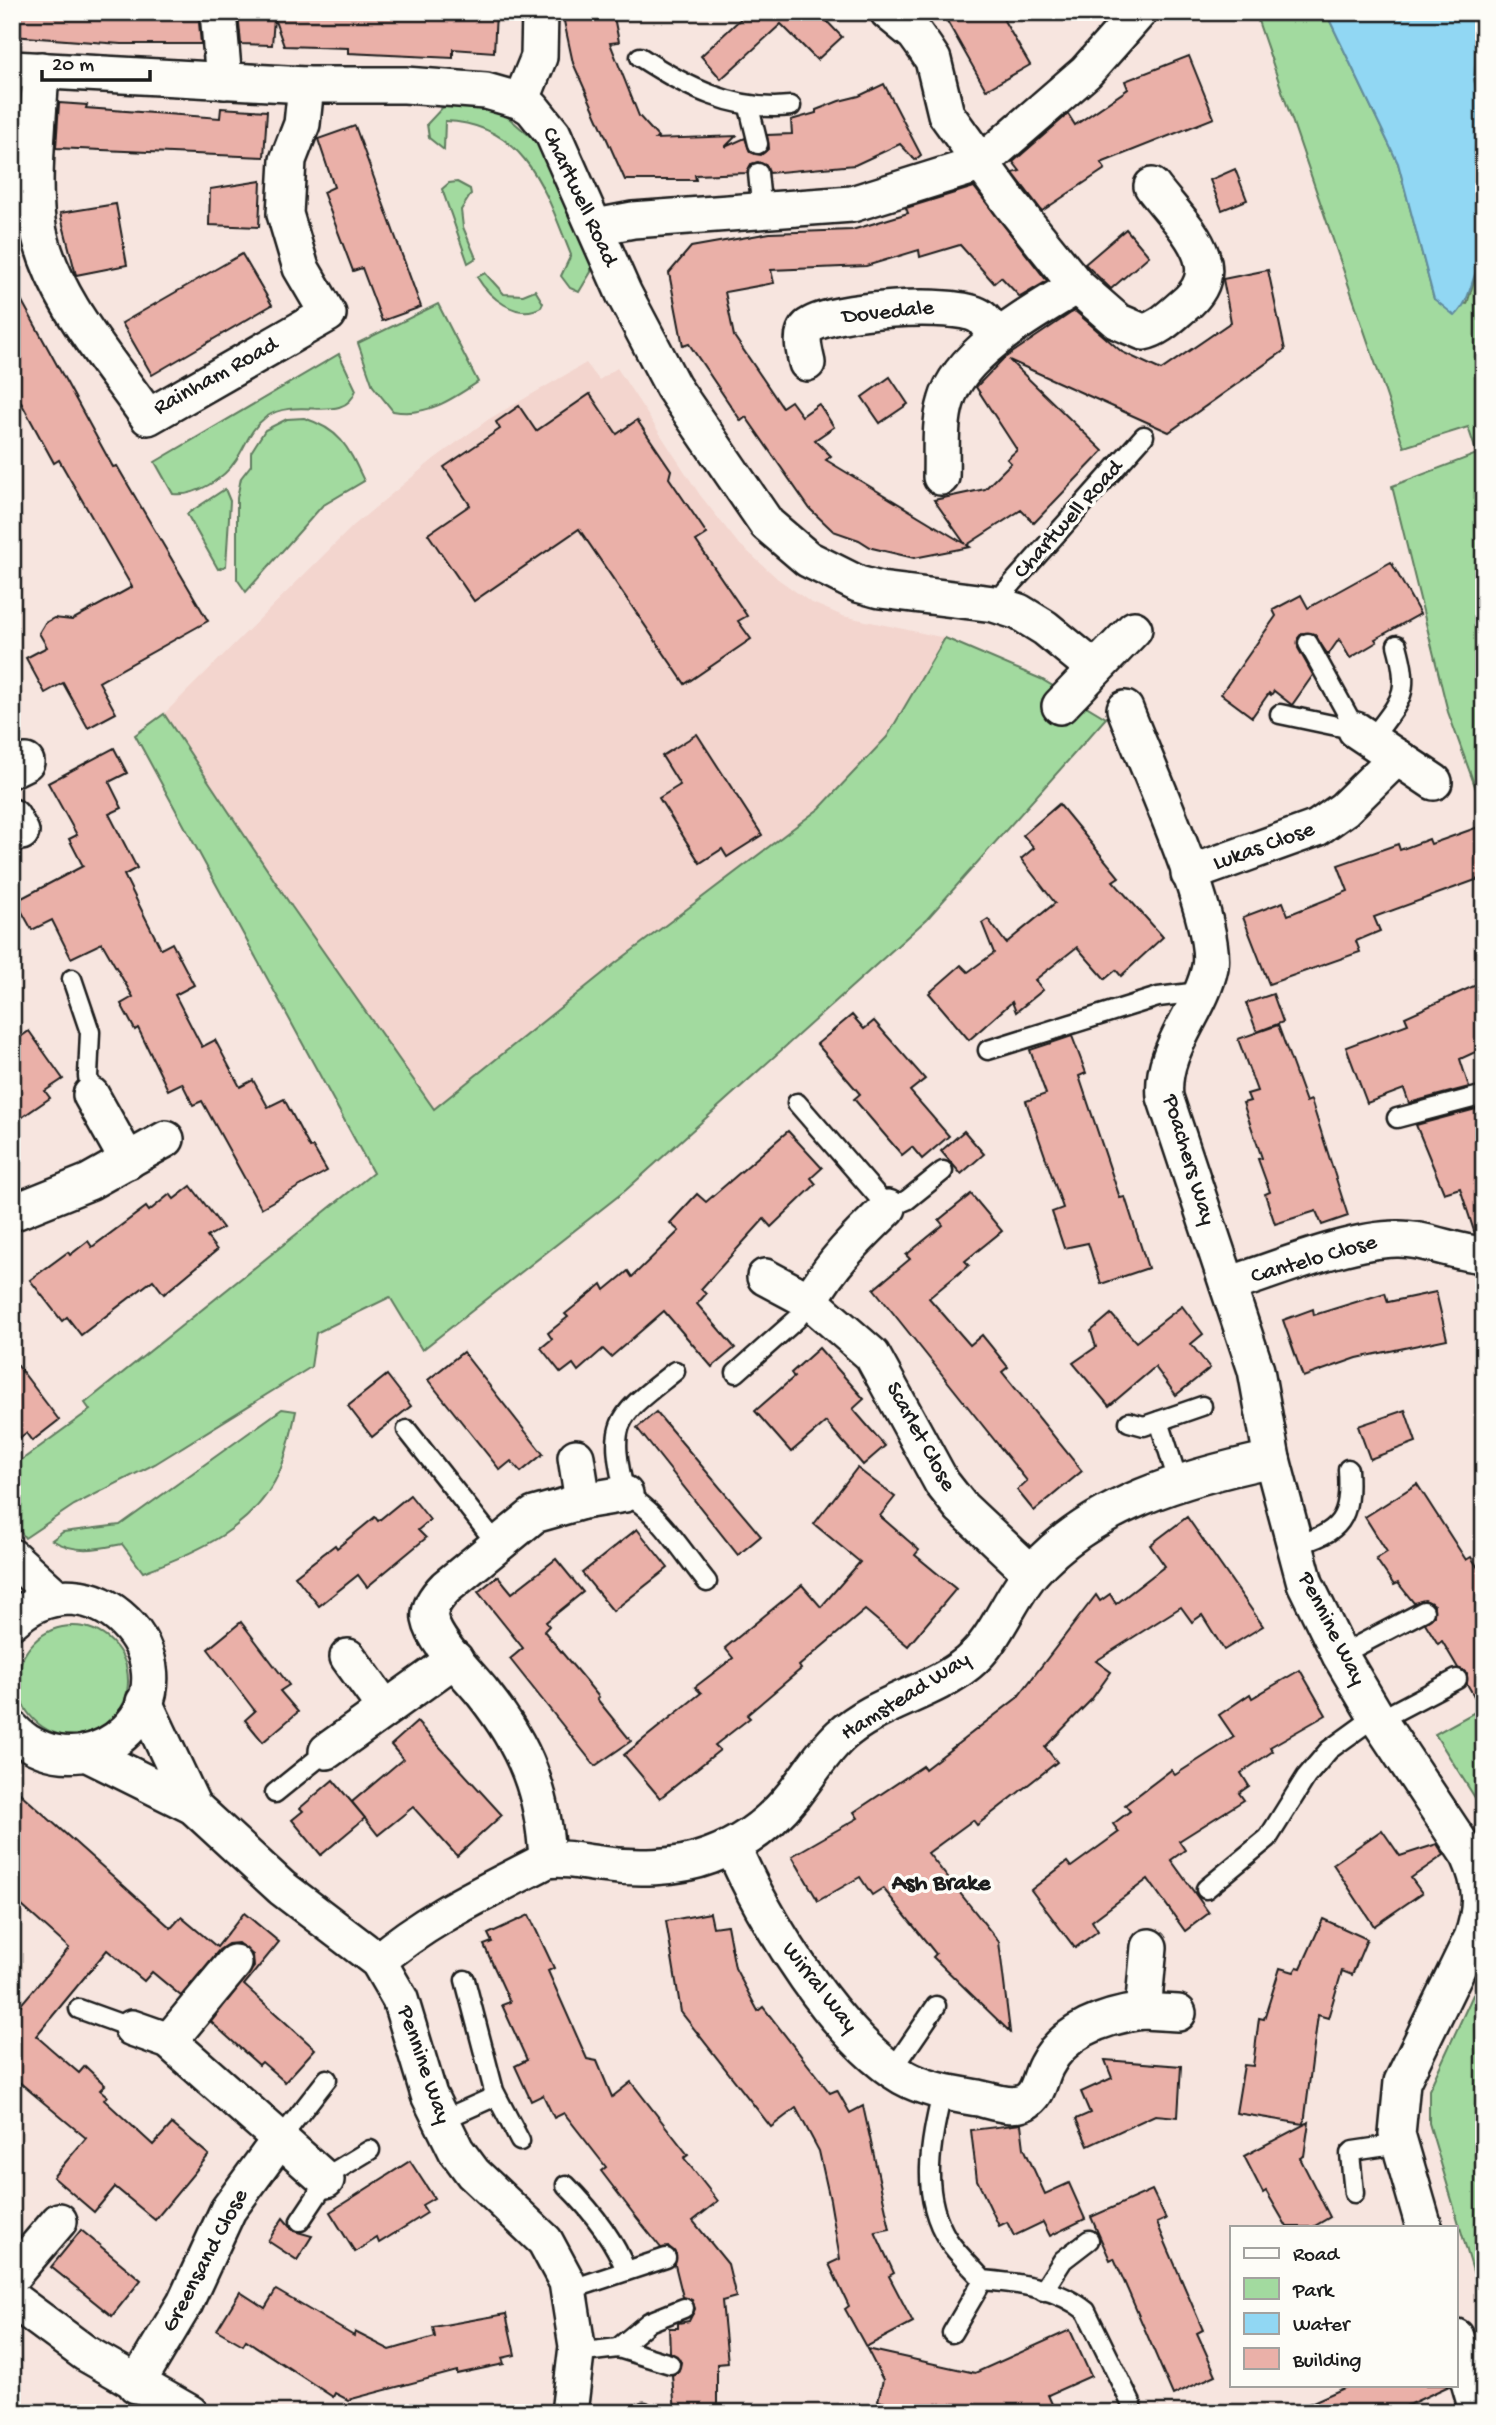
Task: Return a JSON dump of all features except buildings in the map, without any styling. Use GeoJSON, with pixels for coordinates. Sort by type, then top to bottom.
{"type":"FeatureCollection","features":[{"type":"Feature","properties":{"kind":"street"},"geometry":{"type":"LineString","coordinates":[[218,12],[224,81]]}},
{"type":"Feature","properties":{"kind":"street"},"geometry":{"type":"LineString","coordinates":[[27,69],[306,85],[405,85],[486,91],[521,100],[539,57],[540,12]]}},
{"type":"Feature","properties":{"kind":"street"},"geometry":{"type":"LineString","coordinates":[[888,12],[915,34],[933,60],[946,114],[980,164],[1077,286],[1117,321],[1143,332],[1158,327],[1202,287],[1206,279],[1204,257],[1152,186]]}},
{"type":"Feature","properties":{"kind":"street"},"geometry":{"type":"LineString","coordinates":[[596,228],[634,220],[762,213],[852,204],[980,164],[1086,72],[1139,12]]}},
{"type":"Feature","properties":{"kind":"street","name":"Rainham Road"},"geometry":{"type":"LineString","coordinates":[[27,69],[36,206],[46,255],[70,304],[148,417],[328,314],[301,268],[285,214],[288,160],[302,124],[306,85]]}},
{"type":"Feature","properties":{"kind":"street","name":"Chartwell Road"},"geometry":{"type":"LineString","coordinates":[[521,100],[532,108],[553,134],[624,294],[673,387],[752,504],[783,539],[818,565],[858,584],[880,590],[994,604],[1019,612],[1045,628],[1095,669]]}},
{"type":"Feature","properties":{"kind":"street"},"geometry":{"type":"LineString","coordinates":[[941,477],[943,420],[952,384],[994,338],[1077,286]]}},
{"type":"Feature","properties":{"kind":"street","name":"Dovedale"},"geometry":{"type":"LineString","coordinates":[[807,363],[803,334],[806,328],[816,322],[862,313],[914,307],[952,308],[980,316],[994,338]]}},
{"type":"Feature","properties":{"kind":"street"},"geometry":{"type":"LineString","coordinates":[[1060,706],[1134,629]]}},
{"type":"Feature","properties":{"kind":"street","name":"Poachers Way"},"geometry":{"type":"LineString","coordinates":[[1125,709],[1189,874],[1210,941],[1209,970],[1165,1074],[1165,1097],[1256,1370],[1272,1459]]}},
{"type":"Feature","properties":{"kind":"street"},"geometry":{"type":"LineString","coordinates":[[1375,742],[1434,782]]}},
{"type":"Feature","properties":{"kind":"street","name":"Lukas Close"},"geometry":{"type":"LineString","coordinates":[[1189,874],[1317,828],[1344,808],[1375,742]]}},
{"type":"Feature","properties":{"kind":"street"},"geometry":{"type":"LineString","coordinates":[[91,1095],[128,1161]]}},
{"type":"Feature","properties":{"kind":"street"},"geometry":{"type":"LineString","coordinates":[[12,1213],[79,1187],[166,1139]]}},
{"type":"Feature","properties":{"kind":"street"},"geometry":{"type":"LineString","coordinates":[[810,1301],[822,1279],[844,1251],[888,1208]]}},
{"type":"Feature","properties":{"kind":"street","name":"Cantelo Close"},"geometry":{"type":"LineString","coordinates":[[1228,1285],[1363,1243],[1386,1239],[1418,1241],[1465,1254],[1484,1255]]}},
{"type":"Feature","properties":{"kind":"street","name":"Scarlet Close"},"geometry":{"type":"LineString","coordinates":[[765,1278],[810,1301],[872,1355],[942,1483],[961,1507],[1031,1573]]}},
{"type":"Feature","properties":{"kind":"street"},"geometry":{"type":"LineString","coordinates":[[576,1457],[583,1501]]}},
{"type":"Feature","properties":{"kind":"street","name":"Hamstead Way"},"geometry":{"type":"LineString","coordinates":[[378,1961],[410,1934],[464,1902],[547,1860],[562,1858],[627,1867],[652,1867],[706,1858],[733,1847],[778,1812],[822,1755],[849,1729],[881,1708],[968,1663],[986,1643],[1031,1573],[1096,1520],[1119,1507],[1179,1484],[1272,1459]]}},
{"type":"Feature","properties":{"kind":"street","name":"Pennine Way"},"geometry":{"type":"LineString","coordinates":[[1272,1459],[1305,1583],[1340,1655],[1469,1856],[1480,1884],[1481,1901],[1472,1938],[1402,2081],[1398,2120],[1400,2144],[1424,2226]]}},
{"type":"Feature","properties":{"kind":"street"},"geometry":{"type":"LineString","coordinates":[[547,1860],[540,1796],[523,1754],[508,1726],[435,1631],[430,1614],[438,1595],[534,1515],[583,1501],[625,1494]]}},
{"type":"Feature","properties":{"kind":"street"},"geometry":{"type":"LineString","coordinates":[[12,1557],[57,1598]]}},
{"type":"Feature","properties":{"kind":"street"},"geometry":{"type":"LineString","coordinates":[[12,1621],[32,1606],[57,1598],[80,1598],[102,1604],[128,1623],[141,1641],[147,1662],[148,1682],[138,1715],[121,1735],[86,1753],[27,1753],[12,1729]]}},
{"type":"Feature","properties":{"kind":"street"},"geometry":{"type":"LineString","coordinates":[[348,1657],[385,1708]]}},
{"type":"Feature","properties":{"kind":"street"},"geometry":{"type":"LineString","coordinates":[[327,1752],[455,1659]]}},
{"type":"Feature","properties":{"kind":"street","name":"Pennine Way"},"geometry":{"type":"LineString","coordinates":[[144,1702],[193,1806]]}},
{"type":"Feature","properties":{"kind":"street","name":"Pennine Way"},"geometry":{"type":"LineString","coordinates":[[86,1753],[193,1806],[282,1888],[378,1961],[400,1999],[440,2121],[473,2173],[545,2241],[558,2262],[569,2290],[576,2353],[567,2413]]}},
{"type":"Feature","properties":{"kind":"street","name":"Wirral Way"},"geometry":{"type":"LineString","coordinates":[[733,1847],[746,1878],[789,1952],[864,2046],[909,2080],[942,2093],[1000,2103],[1022,2103],[1037,2090],[1047,2063],[1067,2039],[1114,2015],[1143,2011],[1178,2013]]}},
{"type":"Feature","properties":{"kind":"street"},"geometry":{"type":"LineString","coordinates":[[1143,2011],[1149,1947]]}},
{"type":"Feature","properties":{"kind":"street"},"geometry":{"type":"LineString","coordinates":[[169,2041],[234,1963]]}},
{"type":"Feature","properties":{"kind":"street"},"geometry":{"type":"LineString","coordinates":[[132,2028],[169,2041],[326,2180]]}},
{"type":"Feature","properties":{"kind":"street","name":"Greensand Close"},"geometry":{"type":"LineString","coordinates":[[136,2385],[185,2303],[228,2210],[280,2139]]}},
{"type":"Feature","properties":{"kind":"street"},"geometry":{"type":"LineString","coordinates":[[12,2276],[60,2221]]}},
{"type":"Feature","properties":{"kind":"street"},"geometry":{"type":"LineString","coordinates":[[12,2299],[85,2353],[136,2385],[190,2413]]}},
{"type":"Feature","properties":{"kind":"street"},"geometry":{"type":"LineString","coordinates":[[1458,2345],[1475,2413]]}},
{"type":"Feature","properties":{"kind":"lane"},"geometry":{"type":"LineString","coordinates":[[640,57],[710,96],[748,107],[791,106]]}},
{"type":"Feature","properties":{"kind":"lane"},"geometry":{"type":"LineString","coordinates":[[748,107],[758,145]]}},
{"type":"Feature","properties":{"kind":"lane"},"geometry":{"type":"LineString","coordinates":[[758,173],[762,213]]}},
{"type":"Feature","properties":{"kind":"lane","name":"Chartwell Road"},"geometry":{"type":"LineString","coordinates":[[994,604],[1144,436]]}},
{"type":"Feature","properties":{"kind":"lane"},"geometry":{"type":"LineString","coordinates":[[1308,643],[1375,742]]}},
{"type":"Feature","properties":{"kind":"lane"},"geometry":{"type":"LineString","coordinates":[[1375,742],[1405,687],[1397,645]]}},
{"type":"Feature","properties":{"kind":"lane"},"geometry":{"type":"LineString","coordinates":[[1280,714],[1375,742]]}},
{"type":"Feature","properties":{"kind":"lane"},"geometry":{"type":"LineString","coordinates":[[72,979],[90,1032],[88,1076],[91,1095]]}},
{"type":"Feature","properties":{"kind":"lane"},"geometry":{"type":"LineString","coordinates":[[988,1050],[1158,997],[1199,992]]}},
{"type":"Feature","properties":{"kind":"lane"},"geometry":{"type":"LineString","coordinates":[[1397,1118],[1484,1095]]}},
{"type":"Feature","properties":{"kind":"lane"},"geometry":{"type":"LineString","coordinates":[[797,1103],[888,1208],[907,1200],[943,1171]]}},
{"type":"Feature","properties":{"kind":"lane"},"geometry":{"type":"LineString","coordinates":[[736,1373],[797,1319],[810,1301]]}},
{"type":"Feature","properties":{"kind":"lane"},"geometry":{"type":"LineString","coordinates":[[675,1371],[621,1418],[616,1432],[616,1456],[625,1494],[638,1501],[651,1514],[707,1582]]}},
{"type":"Feature","properties":{"kind":"lane"},"geometry":{"type":"LineString","coordinates":[[1129,1422],[1144,1426],[1202,1406]]}},
{"type":"Feature","properties":{"kind":"lane"},"geometry":{"type":"LineString","coordinates":[[1159,1421],[1179,1484]]}},
{"type":"Feature","properties":{"kind":"lane"},"geometry":{"type":"LineString","coordinates":[[407,1430],[497,1544]]}},
{"type":"Feature","properties":{"kind":"lane"},"geometry":{"type":"LineString","coordinates":[[1293,1546],[1320,1538],[1339,1525],[1346,1514],[1349,1494],[1348,1469]]}},
{"type":"Feature","properties":{"kind":"lane"},"geometry":{"type":"LineString","coordinates":[[1340,1655],[1424,1611]]}},
{"type":"Feature","properties":{"kind":"lane"},"geometry":{"type":"LineString","coordinates":[[1206,1889],[1268,1838],[1306,1777],[1329,1750],[1378,1718],[1457,1679]]}},
{"type":"Feature","properties":{"kind":"lane"},"geometry":{"type":"LineString","coordinates":[[275,1793],[327,1752]]}},
{"type":"Feature","properties":{"kind":"lane"},"geometry":{"type":"LineString","coordinates":[[465,1980],[496,2096],[520,2141]]}},
{"type":"Feature","properties":{"kind":"lane"},"geometry":{"type":"LineString","coordinates":[[893,2069],[936,2006]]}},
{"type":"Feature","properties":{"kind":"lane"},"geometry":{"type":"LineString","coordinates":[[79,2009],[132,2028]]}},
{"type":"Feature","properties":{"kind":"lane"},"geometry":{"type":"LineString","coordinates":[[280,2139],[327,2079]]}},
{"type":"Feature","properties":{"kind":"lane"},"geometry":{"type":"LineString","coordinates":[[942,2093],[929,2162],[930,2187],[948,2240],[983,2280],[1044,2291],[1075,2302],[1086,2311],[1132,2405]]}},
{"type":"Feature","properties":{"kind":"lane"},"geometry":{"type":"LineString","coordinates":[[440,2121],[496,2096]]}},
{"type":"Feature","properties":{"kind":"lane"},"geometry":{"type":"LineString","coordinates":[[1354,2193],[1350,2154],[1353,2151],[1400,2144]]}},
{"type":"Feature","properties":{"kind":"lane"},"geometry":{"type":"LineString","coordinates":[[300,2221],[326,2180],[342,2165],[370,2150]]}},
{"type":"Feature","properties":{"kind":"lane"},"geometry":{"type":"LineString","coordinates":[[566,2185],[599,2223],[626,2271]]}},
{"type":"Feature","properties":{"kind":"lane"},"geometry":{"type":"LineString","coordinates":[[1044,2291],[1063,2260],[1089,2240]]}},
{"type":"Feature","properties":{"kind":"lane"},"geometry":{"type":"LineString","coordinates":[[569,2290],[666,2258]]}},
{"type":"Feature","properties":{"kind":"lane"},"geometry":{"type":"LineString","coordinates":[[952,2333],[983,2280]]}},
{"type":"Feature","properties":{"kind":"lane"},"geometry":{"type":"LineString","coordinates":[[618,2348],[649,2322],[684,2308]]}},
{"type":"Feature","properties":{"kind":"lane"},"geometry":{"type":"LineString","coordinates":[[576,2353],[618,2348],[670,2364]]}},
{"type":"Feature","properties":{"kind":"shaded area"},"geometry":{"type":"Polygon","coordinates":[[[586,363],[599,380],[617,368],[700,495],[737,542],[778,579],[810,602],[843,616],[945,638],[887,737],[820,808],[617,962],[434,1109],[292,907],[164,714],[353,526],[434,459],[489,419],[586,363]]]}},
{"type":"Feature","properties":{"kind":"green space"},"geometry":{"type":"Polygon","coordinates":[[[1255,12],[1331,12],[1330,21],[1398,163],[1434,299],[1467,304],[1479,264],[1484,260],[1484,811],[1448,712],[1392,486],[1477,454],[1468,427],[1404,447],[1255,12]]]}},
{"type":"Feature","properties":{"kind":"green space"},"geometry":{"type":"Polygon","coordinates":[[[1484,39],[1484,119],[1475,69],[1484,39]]]}},
{"type":"Feature","properties":{"kind":"green space"},"geometry":{"type":"Polygon","coordinates":[[[454,104],[503,113],[538,143],[591,257],[591,272],[579,292],[570,288],[561,276],[571,255],[552,207],[529,165],[514,148],[495,134],[473,125],[445,121],[444,150],[429,138],[427,124],[442,108],[454,104]]]}},
{"type":"Feature","properties":{"kind":"green space"},"geometry":{"type":"Polygon","coordinates":[[[457,182],[470,189],[471,194],[461,210],[463,227],[476,258],[468,263],[442,189],[449,183],[457,182]]]}},
{"type":"Feature","properties":{"kind":"green space"},"geometry":{"type":"Polygon","coordinates":[[[485,273],[504,294],[523,295],[535,290],[543,303],[541,307],[523,311],[504,305],[477,277],[485,273]]]}},
{"type":"Feature","properties":{"kind":"green space"},"geometry":{"type":"Polygon","coordinates":[[[438,304],[478,382],[438,406],[416,412],[393,411],[373,386],[358,343],[438,304]]]}},
{"type":"Feature","properties":{"kind":"green space"},"geometry":{"type":"Polygon","coordinates":[[[339,354],[356,390],[350,401],[331,409],[292,409],[266,417],[249,437],[231,467],[217,480],[190,493],[173,494],[155,462],[339,354]]]}},
{"type":"Feature","properties":{"kind":"green space"},"geometry":{"type":"Polygon","coordinates":[[[304,418],[327,428],[342,441],[364,481],[322,506],[246,592],[237,579],[237,498],[241,478],[251,465],[251,452],[265,430],[287,419],[304,418]]]}},
{"type":"Feature","properties":{"kind":"green space"},"geometry":{"type":"Polygon","coordinates":[[[225,489],[230,501],[226,566],[218,569],[187,514],[225,489]]]}},
{"type":"Feature","properties":{"kind":"green space"},"geometry":{"type":"Polygon","coordinates":[[[945,638],[1041,679],[1106,718],[927,919],[626,1190],[422,1350],[390,1297],[316,1333],[311,1367],[155,1464],[74,1505],[25,1538],[12,1520],[12,1467],[90,1410],[85,1403],[373,1173],[135,735],[164,714],[292,907],[434,1109],[617,962],[820,808],[887,737],[945,638]]]}},
{"type":"Feature","properties":{"kind":"green space"},"geometry":{"type":"Polygon","coordinates":[[[282,1409],[296,1411],[281,1468],[271,1488],[242,1521],[205,1546],[143,1572],[122,1544],[78,1549],[52,1540],[63,1532],[120,1525],[282,1409]]]}},
{"type":"Feature","properties":{"kind":"green space"},"geometry":{"type":"Polygon","coordinates":[[[73,1626],[94,1630],[112,1642],[124,1660],[128,1681],[124,1702],[112,1720],[94,1732],[73,1736],[52,1732],[34,1720],[22,1702],[18,1681],[22,1660],[34,1642],[52,1630],[73,1626]]]}},
{"type":"Feature","properties":{"kind":"green space"},"geometry":{"type":"Polygon","coordinates":[[[1484,1707],[1484,1812],[1435,1734],[1484,1707]]]}},
{"type":"Feature","properties":{"kind":"green space"},"geometry":{"type":"Polygon","coordinates":[[[1484,1971],[1484,2308],[1429,2123],[1429,2090],[1484,1971]]]}},
{"type":"Feature","properties":{"kind":"water"},"geometry":{"type":"Polygon","coordinates":[[[1331,12],[1484,12],[1484,39],[1476,51],[1474,80],[1484,119],[1484,260],[1476,271],[1466,301],[1455,316],[1434,299],[1398,163],[1330,21],[1331,12]]]}},
{"type":"Feature","properties":{"kind":"district","name":"Ash Brake"},"geometry":{"type":"Point","coordinates":[941,1884]}}]}
